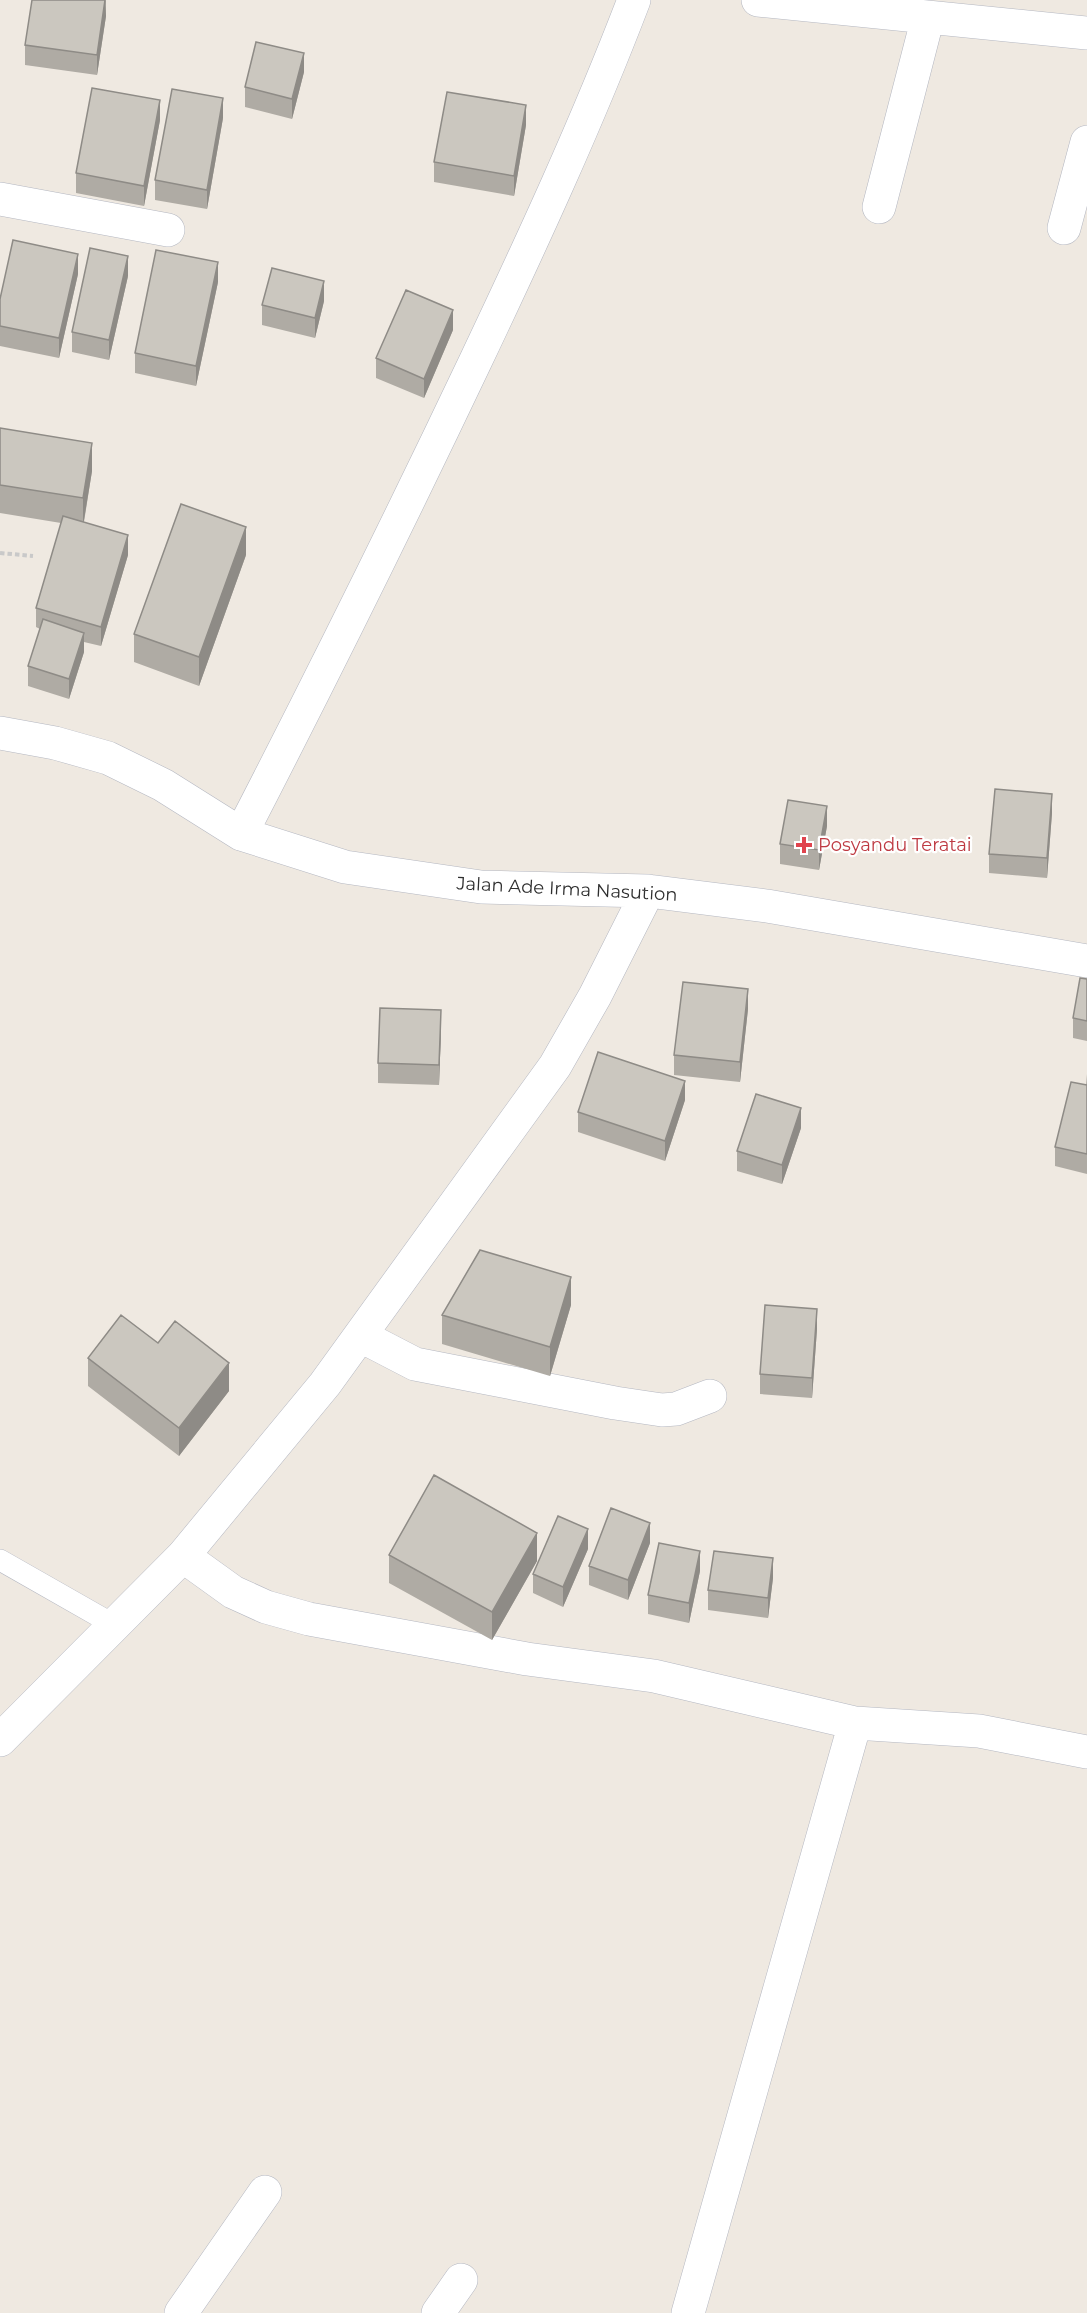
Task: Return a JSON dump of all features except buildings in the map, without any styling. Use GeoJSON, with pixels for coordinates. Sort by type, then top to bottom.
{"type":"FeatureCollection","features":[{"type":"Feature","properties":{"kind":"street"},"geometry":{"type":"LineString","coordinates":[[242,834],[349,626],[538,229],[607,71],[633,0]]}},
{"type":"Feature","properties":{"kind":"street"},"geometry":{"type":"LineString","coordinates":[[758,0],[1087,33]]}},
{"type":"Feature","properties":{"kind":"street"},"geometry":{"type":"LineString","coordinates":[[879,207],[927,17]]}},
{"type":"Feature","properties":{"kind":"street"},"geometry":{"type":"LineString","coordinates":[[1064,228],[1087,142]]}},
{"type":"Feature","properties":{"kind":"street"},"geometry":{"type":"LineString","coordinates":[[0,199],[168,230]]}},
{"type":"Feature","properties":{"kind":"street","name":"Jalan Ade Irma Nasution"},"geometry":{"type":"LineString","coordinates":[[0,733],[55,743],[108,758],[163,786],[242,834],[345,867],[481,887],[648,891],[767,906],[1087,961]]}},
{"type":"Feature","properties":{"kind":"street"},"geometry":{"type":"LineString","coordinates":[[0,1740],[116,1626],[183,1556],[361,1336],[555,1066],[595,996],[648,891]]}},
{"type":"Feature","properties":{"kind":"street"},"geometry":{"type":"LineString","coordinates":[[361,1336],[415,1364],[615,1403],[662,1410],[676,1409],[710,1396]]}},
{"type":"Feature","properties":{"kind":"street"},"geometry":{"type":"LineString","coordinates":[[183,1556],[233,1592],[266,1607],[309,1619],[527,1659],[654,1676],[855,1723],[979,1731],[1087,1752]]}},
{"type":"Feature","properties":{"kind":"street"},"geometry":{"type":"LineString","coordinates":[[688,2313],[855,1723]]}},
{"type":"Feature","properties":{"kind":"street"},"geometry":{"type":"LineString","coordinates":[[181,2313],[265,2192]]}},
{"type":"Feature","properties":{"kind":"street"},"geometry":{"type":"LineString","coordinates":[[438,2313],[461,2280]]}},
{"type":"Feature","properties":{"kind":"lane"},"geometry":{"type":"LineString","coordinates":[[0,1560],[116,1626]]}},
{"type":"Feature","properties":{"kind":"path"},"geometry":{"type":"LineString","coordinates":[[0,553],[33,556]]}},
{"type":"Feature","properties":{"kind":"place","name":"Posyandu Teratai"},"geometry":{"type":"Point","coordinates":[804,845]}}]}
